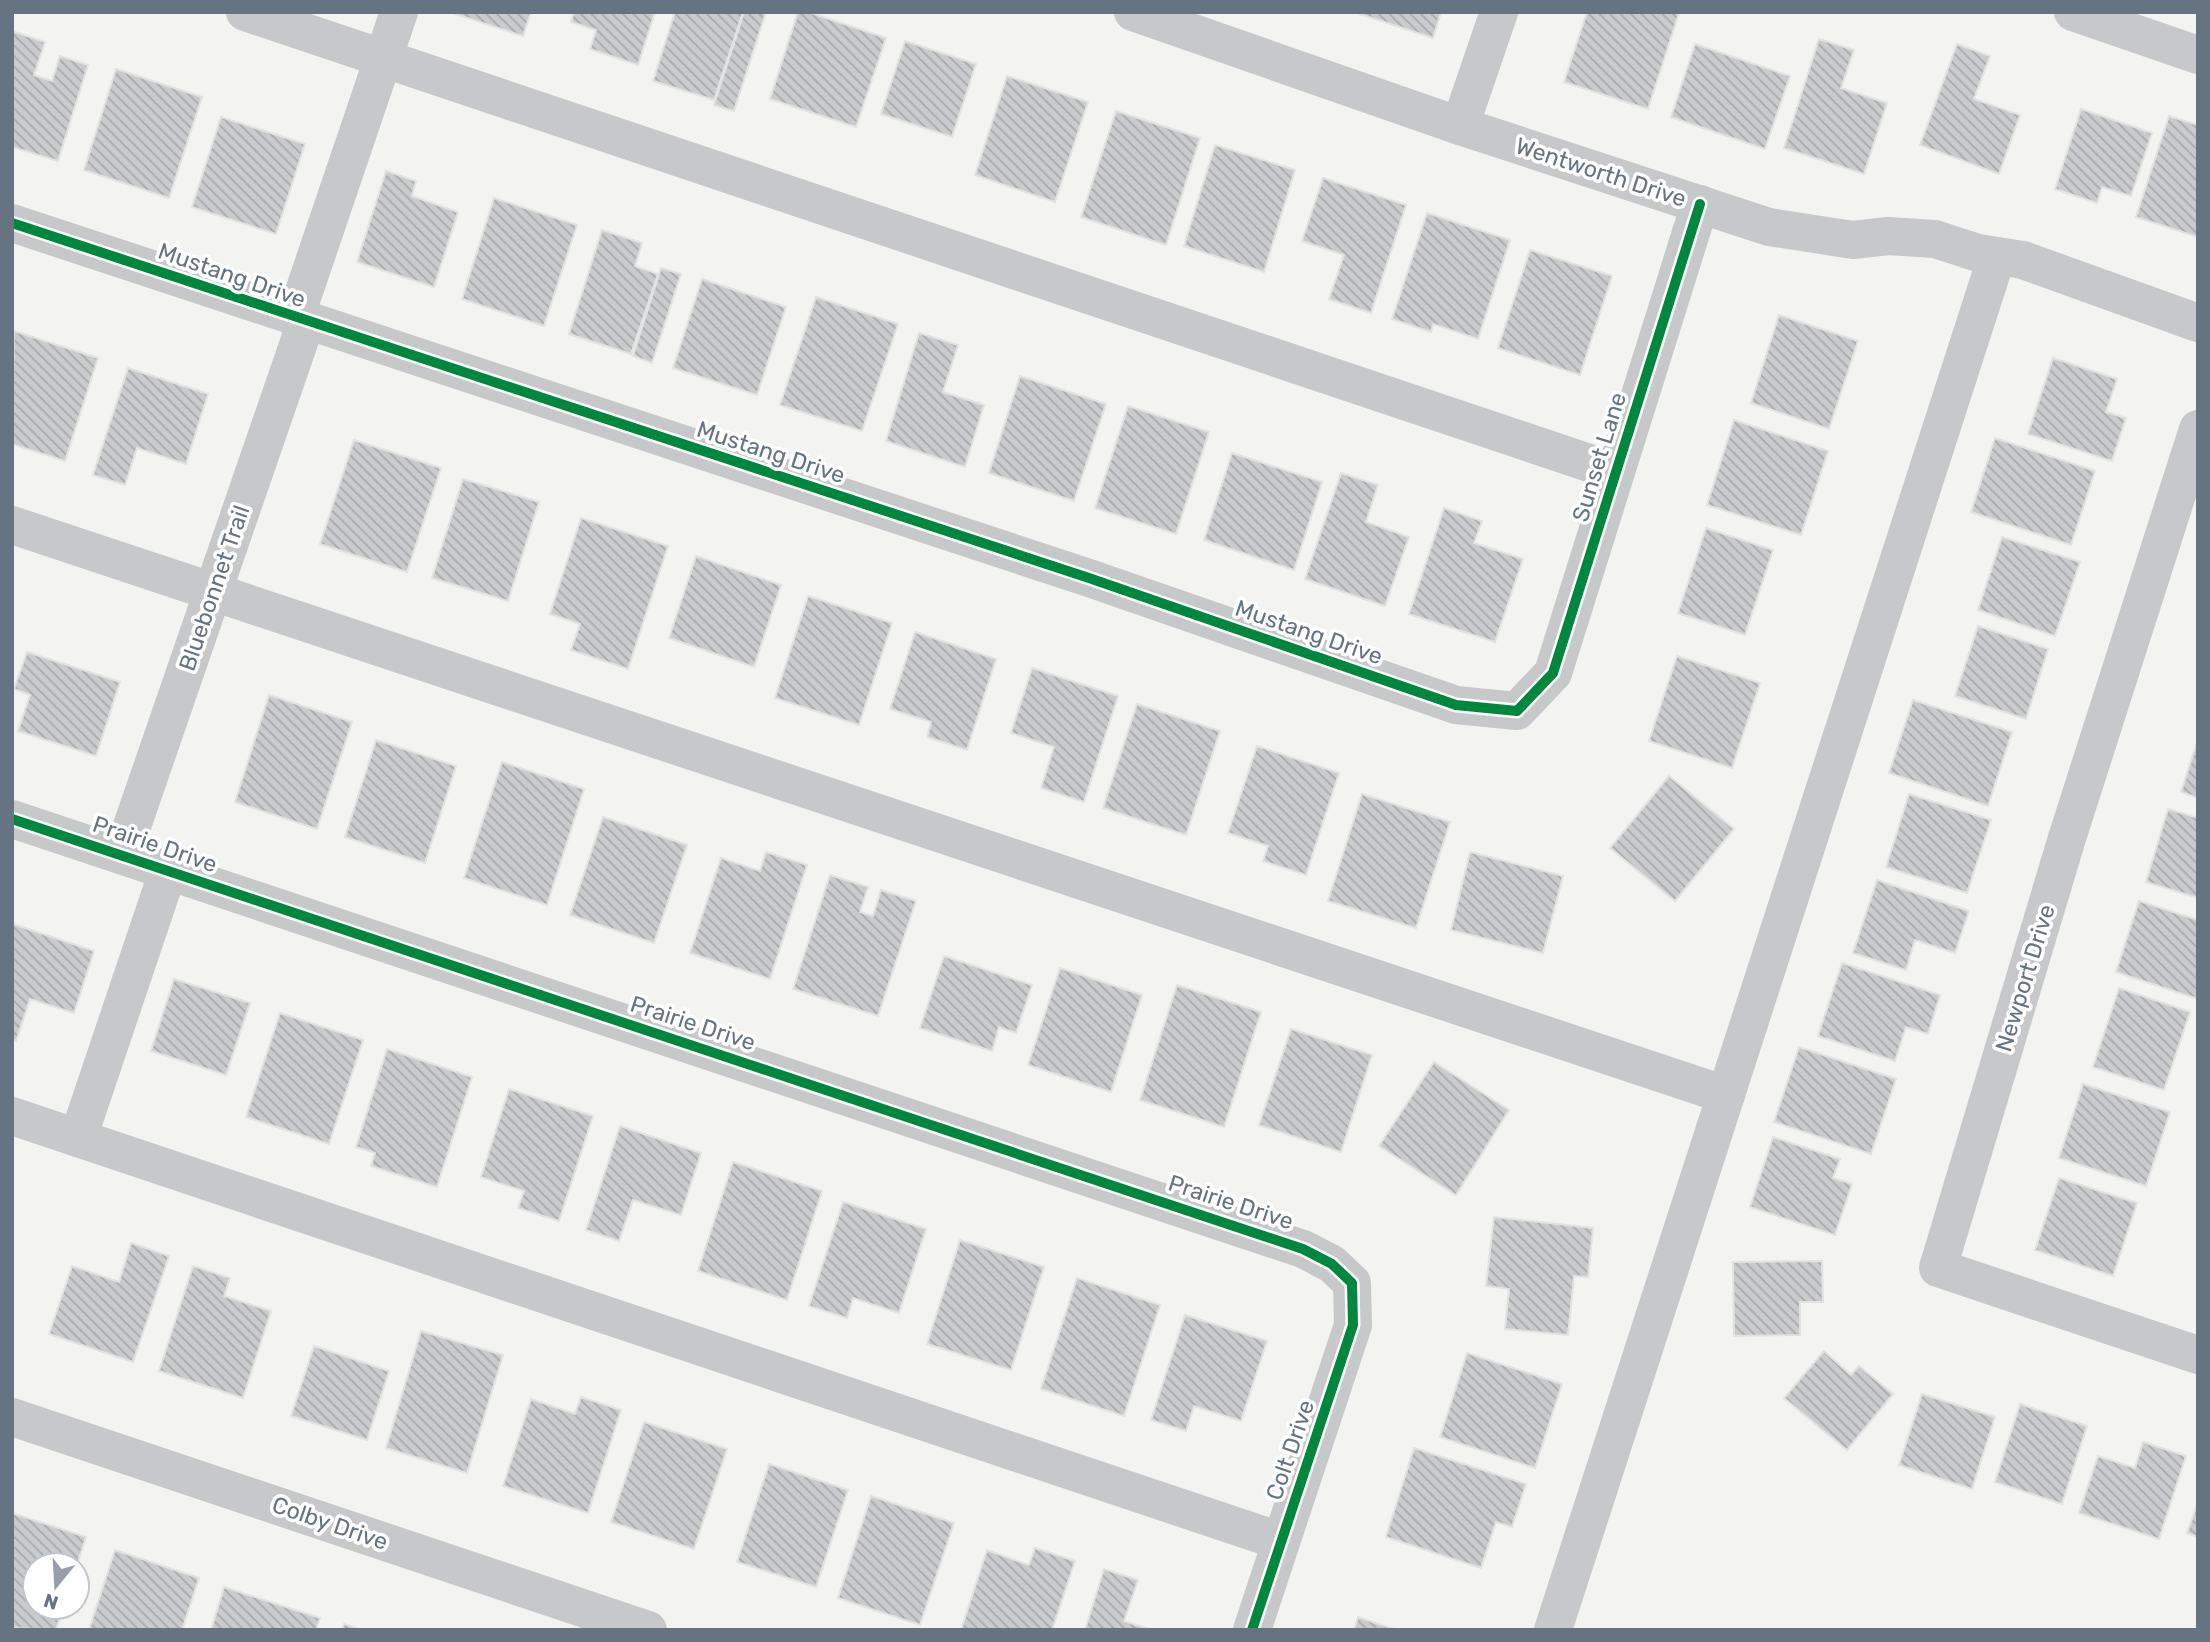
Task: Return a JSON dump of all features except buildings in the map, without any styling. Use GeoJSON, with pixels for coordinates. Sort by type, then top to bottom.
{"type":"FeatureCollection","features":[{"type":"Feature","properties":{"kind":"street"},"geometry":{"type":"LineString","coordinates":[[245,12],[1616,472]]}},
{"type":"Feature","properties":{"kind":"street","name":"Bluebonnet Trail"},"geometry":{"type":"LineString","coordinates":[[122,855],[212,593],[399,12]]}},
{"type":"Feature","properties":{"kind":"street","name":"Wentworth Drive"},"geometry":{"type":"LineString","coordinates":[[1133,12],[1460,127],[1769,227],[1853,240],[1888,236],[1936,239],[1997,256],[2023,260],[2198,323]]}},
{"type":"Feature","properties":{"kind":"street"},"geometry":{"type":"LineString","coordinates":[[1460,127],[1499,12]]}},
{"type":"Feature","properties":{"kind":"street"},"geometry":{"type":"LineString","coordinates":[[2073,12],[2198,55]]}},
{"type":"Feature","properties":{"kind":"street","name":"Sunset Lane"},"geometry":{"type":"LineString","coordinates":[[1517,711],[1553,673],[1700,204]]}},
{"type":"Feature","properties":{"kind":"street","name":"Mustang Drive"},"geometry":{"type":"LineString","coordinates":[[12,223],[1089,578],[1456,705],[1517,711]]}},
{"type":"Feature","properties":{"kind":"street"},"geometry":{"type":"LineString","coordinates":[[1553,1630],[1997,256]]}},
{"type":"Feature","properties":{"kind":"street","name":"Newport Drive"},"geometry":{"type":"LineString","coordinates":[[2198,429],[2067,838],[1938,1268],[2198,1355]]}},
{"type":"Feature","properties":{"kind":"street"},"geometry":{"type":"LineString","coordinates":[[12,526],[1726,1095]]}},
{"type":"Feature","properties":{"kind":"street","name":"Prairie Drive"},"geometry":{"type":"LineString","coordinates":[[12,818],[1303,1249],[1332,1264],[1352,1283]]}},
{"type":"Feature","properties":{"kind":"street"},"geometry":{"type":"LineString","coordinates":[[78,1138],[168,871]]}},
{"type":"Feature","properties":{"kind":"street"},"geometry":{"type":"LineString","coordinates":[[12,1116],[1280,1541]]}},
{"type":"Feature","properties":{"kind":"street","name":"Colt Drive"},"geometry":{"type":"LineString","coordinates":[[1252,1630],[1353,1325],[1352,1283]]}},
{"type":"Feature","properties":{"kind":"street","name":"Colby Drive"},"geometry":{"type":"LineString","coordinates":[[12,1417],[648,1630]]}},
{"type":"Feature","properties":{"kind":"cycle path"},"geometry":{"type":"LineString","coordinates":[[12,223],[1089,578],[1456,705],[1517,711],[1553,673],[1700,204]]}},
{"type":"Feature","properties":{"kind":"cycle path"},"geometry":{"type":"LineString","coordinates":[[12,819],[1303,1249],[1332,1264],[1352,1283],[1353,1325],[1252,1630]]}}]}
